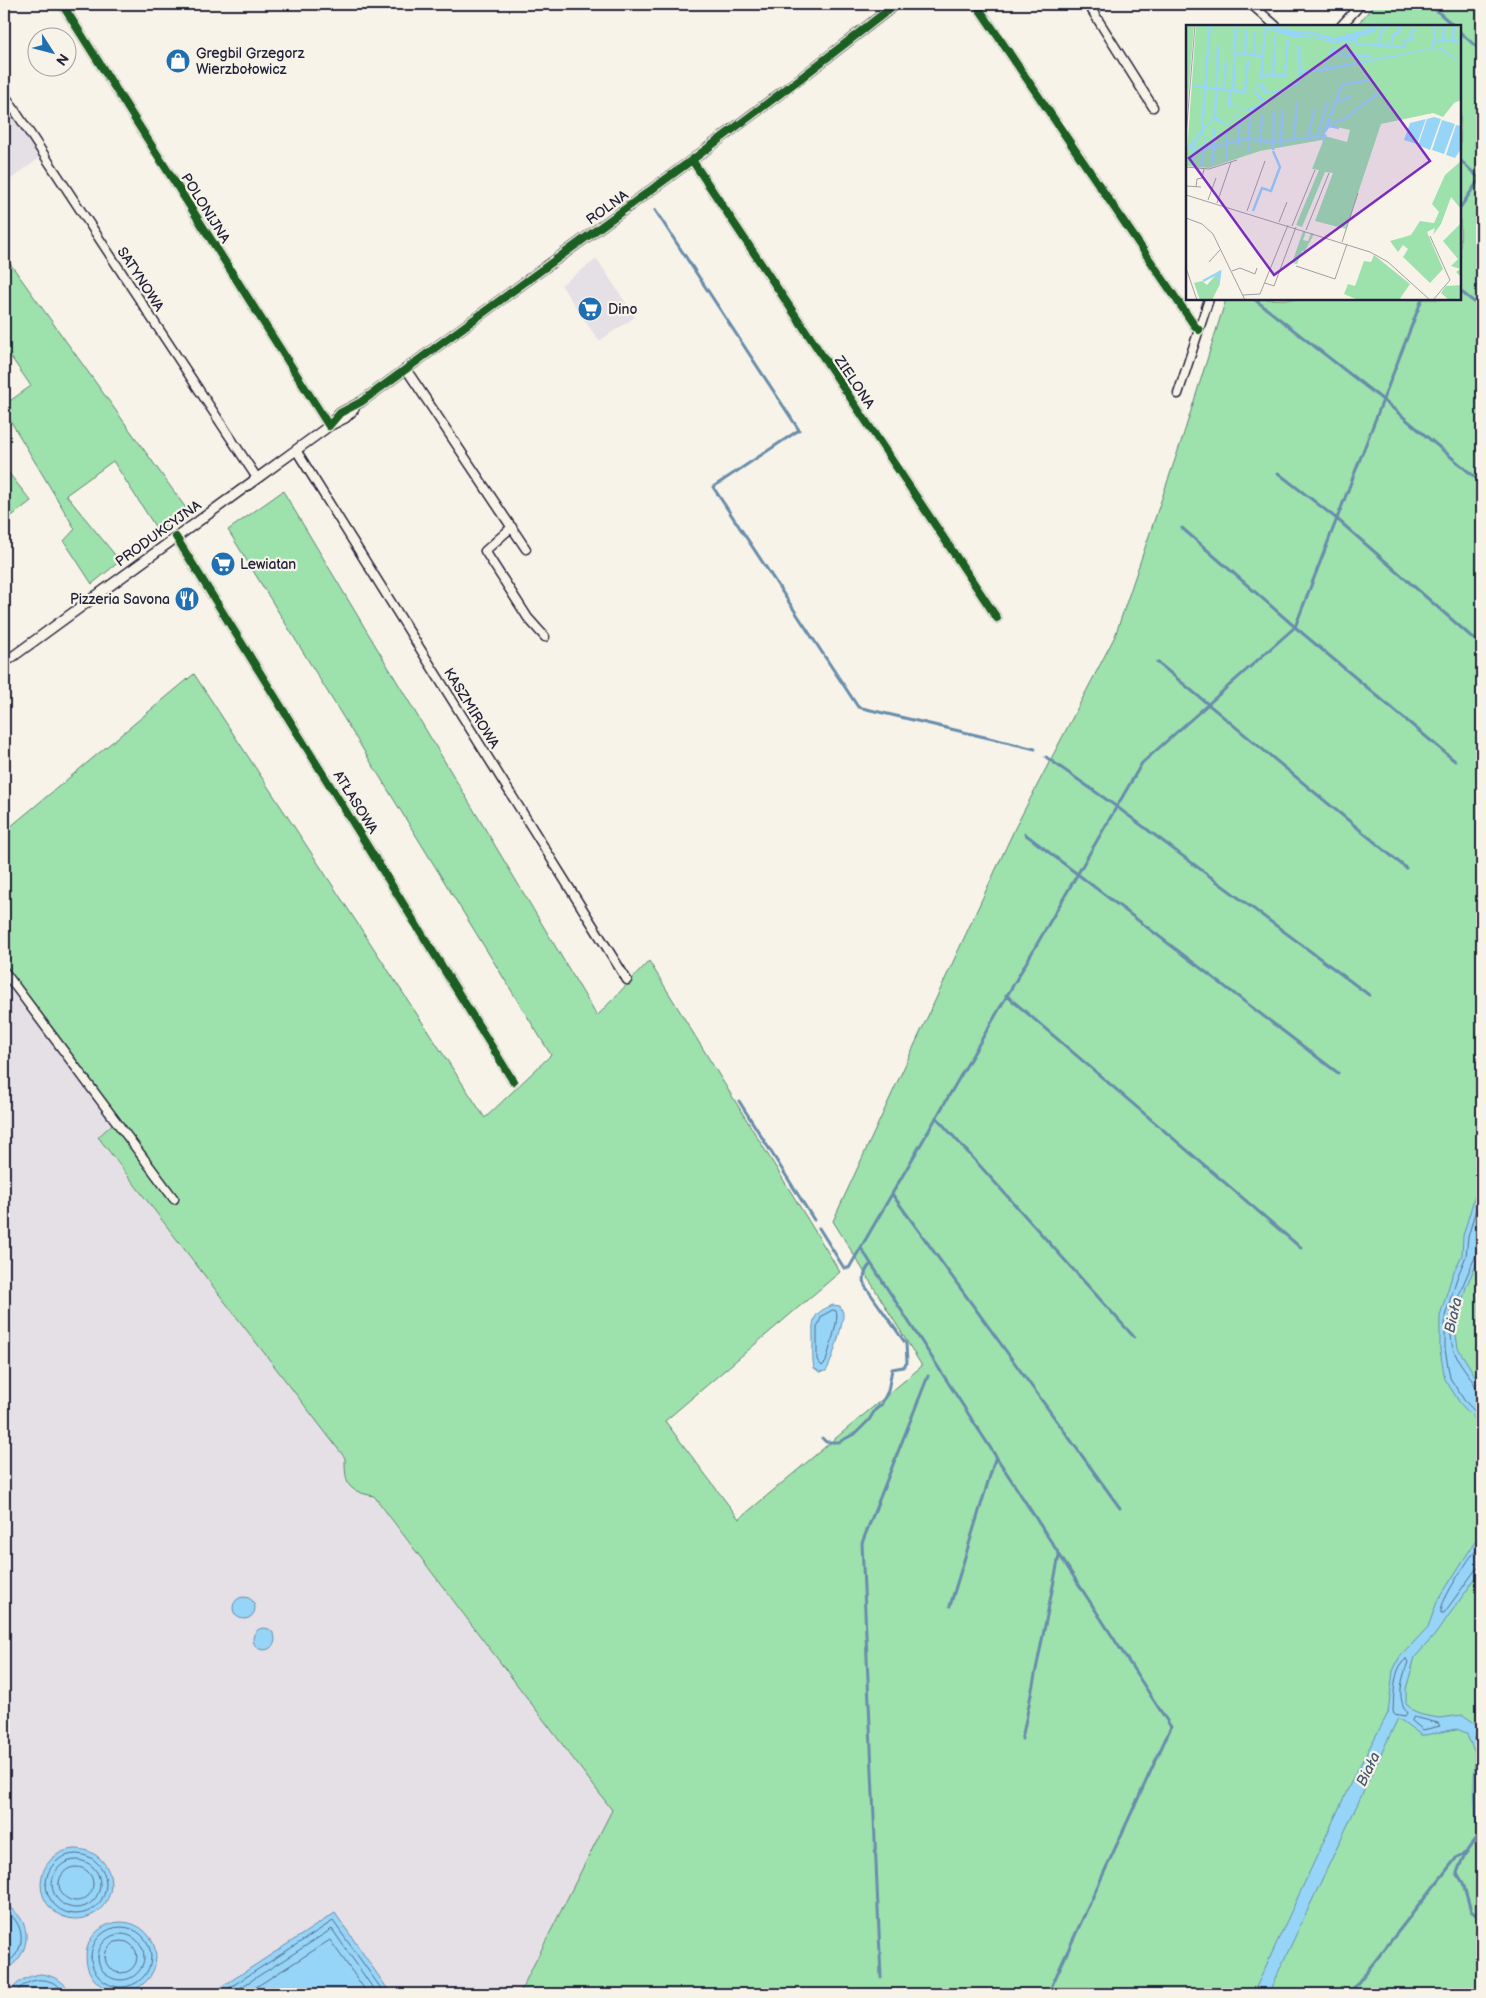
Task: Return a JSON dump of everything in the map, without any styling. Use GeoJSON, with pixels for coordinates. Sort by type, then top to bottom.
{"type":"FeatureCollection","features":[{"type":"Feature","properties":{"kind":"street","name":"POLONIJNA"},"geometry":{"type":"LineString","coordinates":[[62,4],[330,426]]}},
{"type":"Feature","properties":{"kind":"street","name":"ROLNA"},"geometry":{"type":"LineString","coordinates":[[330,426],[340,413],[361,402],[692,160],[896,4]]}},
{"type":"Feature","properties":{"kind":"street"},"geometry":{"type":"LineString","coordinates":[[976,4],[1199,330]]}},
{"type":"Feature","properties":{"kind":"street"},"geometry":{"type":"LineString","coordinates":[[1088,4],[1153,108]]}},
{"type":"Feature","properties":{"kind":"street"},"geometry":{"type":"LineString","coordinates":[[1251,4],[1275,25]]}},
{"type":"Feature","properties":{"kind":"street"},"geometry":{"type":"LineString","coordinates":[[1343,25],[1362,4]]}},
{"type":"Feature","properties":{"kind":"street","name":"SATYNOWA"},"geometry":{"type":"LineString","coordinates":[[4,94],[257,478]]}},
{"type":"Feature","properties":{"kind":"street","name":"ZIELONA"},"geometry":{"type":"LineString","coordinates":[[692,160],[997,618]]}},
{"type":"Feature","properties":{"kind":"street"},"geometry":{"type":"LineString","coordinates":[[1178,394],[1209,300]]}},
{"type":"Feature","properties":{"kind":"street"},"geometry":{"type":"LineString","coordinates":[[406,369],[526,549]]}},
{"type":"Feature","properties":{"kind":"street","name":"PRODUKCYJNA"},"geometry":{"type":"LineString","coordinates":[[4,663],[330,426]]}},
{"type":"Feature","properties":{"kind":"street","name":"KASZMIROWA"},"geometry":{"type":"LineString","coordinates":[[296,450],[626,980]]}},
{"type":"Feature","properties":{"kind":"street"},"geometry":{"type":"LineString","coordinates":[[512,527],[485,551],[528,618],[545,637]]}},
{"type":"Feature","properties":{"kind":"street","name":"ATŁASOWA"},"geometry":{"type":"LineString","coordinates":[[176,537],[513,1081]]}},
{"type":"Feature","properties":{"kind":"street"},"geometry":{"type":"LineString","coordinates":[[4,971],[174,1199]]}},
{"type":"Feature","properties":{"kind":"shaded area"},"geometry":{"type":"Polygon","coordinates":[[[4,104],[41,157],[4,184],[4,104]]]}},
{"type":"Feature","properties":{"kind":"shaded area"},"geometry":{"type":"Polygon","coordinates":[[[597,259],[635,317],[599,341],[561,285],[597,259]]]}},
{"type":"Feature","properties":{"kind":"shaded area"},"geometry":{"type":"Polygon","coordinates":[[[4,971],[116,1121],[97,1137],[345,1458],[345,1478],[355,1492],[373,1496],[612,1810],[519,1994],[4,1994],[4,971]]]}},
{"type":"Feature","properties":{"kind":"green space"},"geometry":{"type":"Polygon","coordinates":[[[1375,4],[1482,4],[1482,1994],[519,1994],[612,1810],[374,1496],[358,1492],[349,1485],[346,1475],[345,1458],[98,1137],[116,1121],[4,971],[4,832],[194,674],[485,1118],[551,1055],[228,530],[283,491],[597,1016],[649,961],[840,1272],[665,1421],[739,1519],[922,1366],[833,1221],[1015,828],[1115,636],[1184,433],[1226,300],[1461,300],[1461,25],[1357,25],[1375,4]]]}},
{"type":"Feature","properties":{"kind":"green space"},"geometry":{"type":"Polygon","coordinates":[[[4,255],[188,511],[158,531],[113,461],[66,495],[120,561],[92,584],[64,541],[75,529],[4,410],[4,405],[31,386],[4,347],[4,255]]]}},
{"type":"Feature","properties":{"kind":"green space"},"geometry":{"type":"Polygon","coordinates":[[[4,467],[31,501],[4,522],[4,467]]]}},
{"type":"Feature","properties":{"kind":"water","name":"Biała"},"geometry":{"type":"Polygon","coordinates":[[[1482,1177],[1482,1251],[1466,1287],[1455,1329],[1458,1348],[1482,1390],[1482,1427],[1460,1403],[1445,1379],[1440,1350],[1440,1316],[1452,1276],[1462,1255],[1463,1236],[1482,1177]]]}},
{"type":"Feature","properties":{"kind":"water"},"geometry":{"type":"Polygon","coordinates":[[[833,1305],[840,1306],[843,1318],[828,1367],[826,1371],[820,1372],[813,1365],[813,1324],[814,1319],[820,1312],[833,1305]]]}},
{"type":"Feature","properties":{"kind":"water","name":"Biała"},"geometry":{"type":"Polygon","coordinates":[[[1482,1531],[1482,1569],[1434,1636],[1415,1657],[1406,1689],[1406,1703],[1414,1712],[1422,1715],[1439,1718],[1463,1715],[1476,1724],[1482,1734],[1482,1850],[1477,1838],[1474,1785],[1475,1753],[1466,1733],[1457,1729],[1421,1735],[1398,1718],[1268,1994],[1253,1994],[1353,1778],[1388,1713],[1393,1671],[1399,1658],[1428,1627],[1437,1602],[1482,1531]]]}},
{"type":"Feature","properties":{"kind":"water"},"geometry":{"type":"Polygon","coordinates":[[[244,1597],[254,1604],[255,1608],[248,1618],[244,1619],[234,1612],[233,1608],[240,1598],[244,1597]]]}},
{"type":"Feature","properties":{"kind":"water"},"geometry":{"type":"Polygon","coordinates":[[[264,1628],[272,1631],[275,1639],[272,1647],[264,1650],[256,1647],[253,1639],[256,1631],[264,1628]]]}},
{"type":"Feature","properties":{"kind":"water"},"geometry":{"type":"Polygon","coordinates":[[[83,1849],[96,1855],[105,1864],[109,1870],[111,1884],[109,1898],[101,1909],[90,1917],[69,1919],[62,1917],[51,1909],[43,1898],[41,1877],[43,1870],[51,1859],[62,1851],[83,1849]]]}},
{"type":"Feature","properties":{"kind":"water"},"geometry":{"type":"Polygon","coordinates":[[[4,1905],[21,1918],[25,1927],[26,1937],[25,1947],[20,1956],[14,1964],[4,1970],[4,1905]]]}},
{"type":"Feature","properties":{"kind":"water"},"geometry":{"type":"Polygon","coordinates":[[[335,1913],[391,1994],[224,1994],[220,1988],[335,1913]]]}},
{"type":"Feature","properties":{"kind":"water"},"geometry":{"type":"Polygon","coordinates":[[[121,1922],[134,1925],[146,1932],[153,1944],[156,1957],[153,1970],[146,1982],[134,1989],[121,1992],[108,1989],[96,1982],[89,1970],[86,1957],[89,1944],[96,1932],[108,1925],[121,1922]]]}},
{"type":"Feature","properties":{"kind":"water"},"geometry":{"type":"Polygon","coordinates":[[[41,1974],[59,1980],[72,1994],[9,1994],[22,1980],[41,1974]]]}},
{"type":"Feature","properties":{"kind":"waterway"},"geometry":{"type":"LineString","coordinates":[[1429,4],[1453,25]]}},
{"type":"Feature","properties":{"kind":"waterway"},"geometry":{"type":"LineString","coordinates":[[1461,33],[1482,52]]}},
{"type":"Feature","properties":{"kind":"waterway"},"geometry":{"type":"LineString","coordinates":[[1461,161],[1482,181]]}},
{"type":"Feature","properties":{"kind":"waterway"},"geometry":{"type":"LineString","coordinates":[[1461,206],[1482,175]]}},
{"type":"Feature","properties":{"kind":"waterway"},"geometry":{"type":"LineString","coordinates":[[655,210],[799,430],[713,487],[858,707],[1035,749]]}},
{"type":"Feature","properties":{"kind":"waterway"},"geometry":{"type":"LineString","coordinates":[[1461,292],[1482,308]]}},
{"type":"Feature","properties":{"kind":"waterway"},"geometry":{"type":"LineString","coordinates":[[1255,300],[1383,400],[1482,483]]}},
{"type":"Feature","properties":{"kind":"waterway"},"geometry":{"type":"LineString","coordinates":[[819,1228],[844,1268],[849,1268],[1142,763],[1295,627],[1422,300]]}},
{"type":"Feature","properties":{"kind":"waterway"},"geometry":{"type":"LineString","coordinates":[[1278,473],[1337,519],[1482,646]]}},
{"type":"Feature","properties":{"kind":"waterway"},"geometry":{"type":"LineString","coordinates":[[1182,528],[1295,627],[1455,761]]}},
{"type":"Feature","properties":{"kind":"waterway"},"geometry":{"type":"LineString","coordinates":[[1157,662],[1406,868]]}},
{"type":"Feature","properties":{"kind":"waterway"},"geometry":{"type":"LineString","coordinates":[[1046,757],[1117,807],[1369,995]]}},
{"type":"Feature","properties":{"kind":"waterway"},"geometry":{"type":"LineString","coordinates":[[1025,834],[1338,1073]]}},
{"type":"Feature","properties":{"kind":"waterway"},"geometry":{"type":"LineString","coordinates":[[1006,995],[1301,1248]]}},
{"type":"Feature","properties":{"kind":"waterway"},"geometry":{"type":"LineString","coordinates":[[739,1101],[814,1220]]}},
{"type":"Feature","properties":{"kind":"waterway"},"geometry":{"type":"LineString","coordinates":[[936,1117],[1134,1337]]}},
{"type":"Feature","properties":{"kind":"waterway"},"geometry":{"type":"LineString","coordinates":[[892,1194],[1120,1508]]}},
{"type":"Feature","properties":{"kind":"waterway"},"geometry":{"type":"LineString","coordinates":[[861,1248],[1171,1727],[1048,1994]]}},
{"type":"Feature","properties":{"kind":"waterway"},"geometry":{"type":"LineString","coordinates":[[822,1438],[826,1442],[839,1442],[856,1433],[881,1405],[888,1391],[892,1369],[903,1367],[907,1363],[906,1344],[865,1286],[865,1274],[871,1264]]}},
{"type":"Feature","properties":{"kind":"waterway"},"geometry":{"type":"LineString","coordinates":[[881,1977],[862,1543],[928,1376]]}},
{"type":"Feature","properties":{"kind":"waterway"},"geometry":{"type":"LineString","coordinates":[[950,1606],[996,1456]]}},
{"type":"Feature","properties":{"kind":"waterway"},"geometry":{"type":"LineString","coordinates":[[1022,1739],[1059,1556]]}},
{"type":"Feature","properties":{"kind":"waterway"},"geometry":{"type":"LineString","coordinates":[[1482,1834],[1466,1852],[1457,1873],[1463,1883],[1471,1911],[1482,1923]]}},
{"type":"Feature","properties":{"kind":"waterway"},"geometry":{"type":"LineString","coordinates":[[1349,1994],[1457,1857],[1467,1852]]}},
{"type":"Feature","properties":{"kind":"cycle path"},"geometry":{"type":"LineString","coordinates":[[62,4],[329,426],[340,413],[361,402],[692,160],[896,4]]}},
{"type":"Feature","properties":{"kind":"cycle path"},"geometry":{"type":"LineString","coordinates":[[976,4],[1199,330]]}},
{"type":"Feature","properties":{"kind":"cycle path"},"geometry":{"type":"LineString","coordinates":[[692,160],[997,618]]}},
{"type":"Feature","properties":{"kind":"cycle path"},"geometry":{"type":"LineString","coordinates":[[176,537],[513,1081]]}},
{"type":"Feature","properties":{"kind":"place","name":"Gregbil Grzegorz Wierzbołowicz"},"geometry":{"type":"Point","coordinates":[178,61]}},
{"type":"Feature","properties":{"kind":"place","name":"Dino"},"geometry":{"type":"Point","coordinates":[590,309]}},
{"type":"Feature","properties":{"kind":"place","name":"Lewiatan"},"geometry":{"type":"Point","coordinates":[223,564]}},
{"type":"Feature","properties":{"kind":"place","name":"Pizzeria Savona"},"geometry":{"type":"Point","coordinates":[187,599]}}]}
